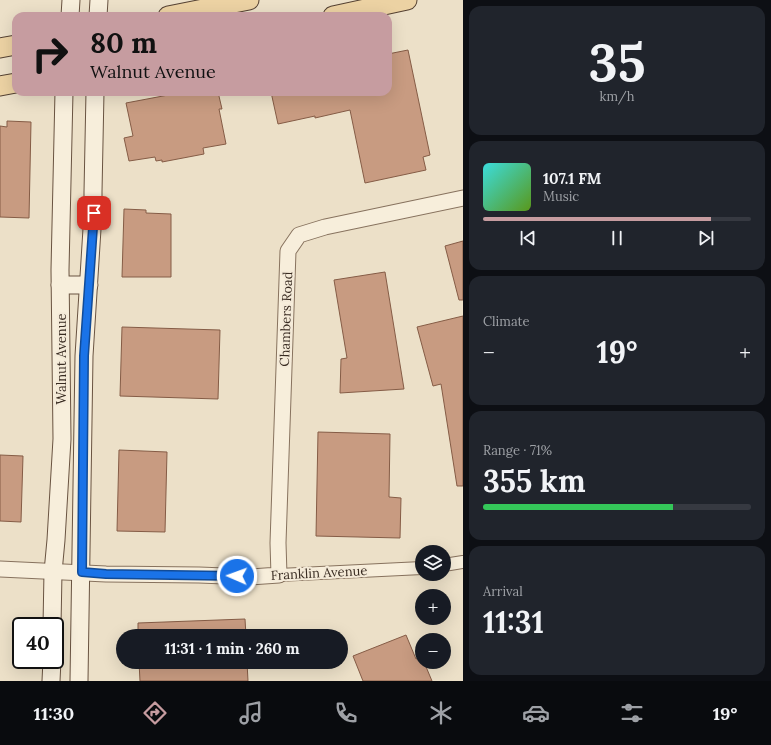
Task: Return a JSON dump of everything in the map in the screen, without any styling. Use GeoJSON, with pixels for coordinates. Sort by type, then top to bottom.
{"type":"FeatureCollection","features":[{"type":"Feature","properties":{"kind":"main road"},"geometry":{"type":"LineString","coordinates":[[70,12],[71,0]]}},
{"type":"Feature","properties":{"kind":"main road"},"geometry":{"type":"LineString","coordinates":[[98,12],[99,0]]}},
{"type":"Feature","properties":{"kind":"main road"},"geometry":{"type":"LineString","coordinates":[[188,12],[249,0]]}},
{"type":"Feature","properties":{"kind":"main road"},"geometry":{"type":"LineString","coordinates":[[351,12],[407,0]]}},
{"type":"Feature","properties":{"kind":"main road"},"geometry":{"type":"LineString","coordinates":[[0,48],[12,45]]}},
{"type":"Feature","properties":{"kind":"main road"},"geometry":{"type":"LineString","coordinates":[[0,86],[12,84]]}},
{"type":"Feature","properties":{"kind":"main road","name":"Walnut Avenue"},"geometry":{"type":"LineString","coordinates":[[52,617],[53,572],[62,439],[60,285],[64,96]]}},
{"type":"Feature","properties":{"kind":"main road","name":"Walnut Avenue"},"geometry":{"type":"LineString","coordinates":[[79,681],[82,572],[84,356],[94,213],[95,96]]}},
{"type":"Feature","properties":{"kind":"main road"},"geometry":{"type":"LineString","coordinates":[[60,285],[89,284]]}},
{"type":"Feature","properties":{"kind":"main road"},"geometry":{"type":"LineString","coordinates":[[51,681],[52,669]]}},
{"type":"Feature","properties":{"kind":"street","name":"Chambers Road"},"geometry":{"type":"LineString","coordinates":[[279,575],[278,543],[288,251],[299,235],[326,226],[463,198]]}},
{"type":"Feature","properties":{"kind":"street"},"geometry":{"type":"LineString","coordinates":[[451,565],[463,562]]}},
{"type":"Feature","properties":{"kind":"street","name":"Franklin Avenue"},"geometry":{"type":"LineString","coordinates":[[0,569],[106,574],[250,577],[415,568]]}},
{"type":"Feature","properties":{"kind":"building"},"geometry":{"type":"Polygon","coordinates":[[[408,50],[430,155],[423,157],[426,170],[365,183],[350,110],[278,124],[272,96],[392,96],[392,53],[408,50]]]}},
{"type":"Feature","properties":{"kind":"building"},"geometry":{"type":"Polygon","coordinates":[[[163,96],[219,96],[222,109],[219,109],[226,144],[203,148],[204,154],[162,162],[162,160],[156,161],[155,157],[129,161],[124,138],[133,136],[126,103],[163,96]]]}},
{"type":"Feature","properties":{"kind":"building"},"geometry":{"type":"Polygon","coordinates":[[[7,121],[31,122],[29,218],[0,217],[0,126],[7,127],[7,121]]]}},
{"type":"Feature","properties":{"kind":"building"},"geometry":{"type":"Polygon","coordinates":[[[124,209],[146,210],[146,213],[171,214],[171,277],[122,277],[124,209]]]}},
{"type":"Feature","properties":{"kind":"building"},"geometry":{"type":"Polygon","coordinates":[[[463,241],[463,300],[459,300],[445,246],[463,241]]]}},
{"type":"Feature","properties":{"kind":"building"},"geometry":{"type":"Polygon","coordinates":[[[385,272],[404,389],[340,393],[341,359],[347,358],[334,280],[385,272]]]}},
{"type":"Feature","properties":{"kind":"building"},"geometry":{"type":"Polygon","coordinates":[[[463,316],[463,486],[457,486],[441,384],[433,386],[417,327],[463,316]]]}},
{"type":"Feature","properties":{"kind":"building"},"geometry":{"type":"Polygon","coordinates":[[[122,327],[220,330],[218,399],[120,396],[122,327]]]}},
{"type":"Feature","properties":{"kind":"building"},"geometry":{"type":"Polygon","coordinates":[[[318,432],[390,434],[389,497],[401,498],[400,538],[316,536],[318,432]]]}},
{"type":"Feature","properties":{"kind":"building"},"geometry":{"type":"Polygon","coordinates":[[[119,450],[167,452],[165,532],[117,531],[119,450]]]}},
{"type":"Feature","properties":{"kind":"building"},"geometry":{"type":"Polygon","coordinates":[[[0,455],[23,456],[21,522],[0,521],[0,455]]]}},
{"type":"Feature","properties":{"kind":"building"},"geometry":{"type":"Polygon","coordinates":[[[245,619],[246,629],[138,629],[138,623],[245,619]]]}},
{"type":"Feature","properties":{"kind":"building"},"geometry":{"type":"Polygon","coordinates":[[[406,635],[415,657],[415,669],[427,669],[432,681],[363,681],[353,656],[406,635]]]}},
{"type":"Feature","properties":{"kind":"building"},"geometry":{"type":"Polygon","coordinates":[[[139,669],[247,669],[248,681],[140,681],[139,669]]]}},
{"type":"Feature","properties":{"kind":"route"},"geometry":{"type":"LineString","coordinates":[[94,213],[84,356],[82,572],[106,574],[237,576]]}}]}
